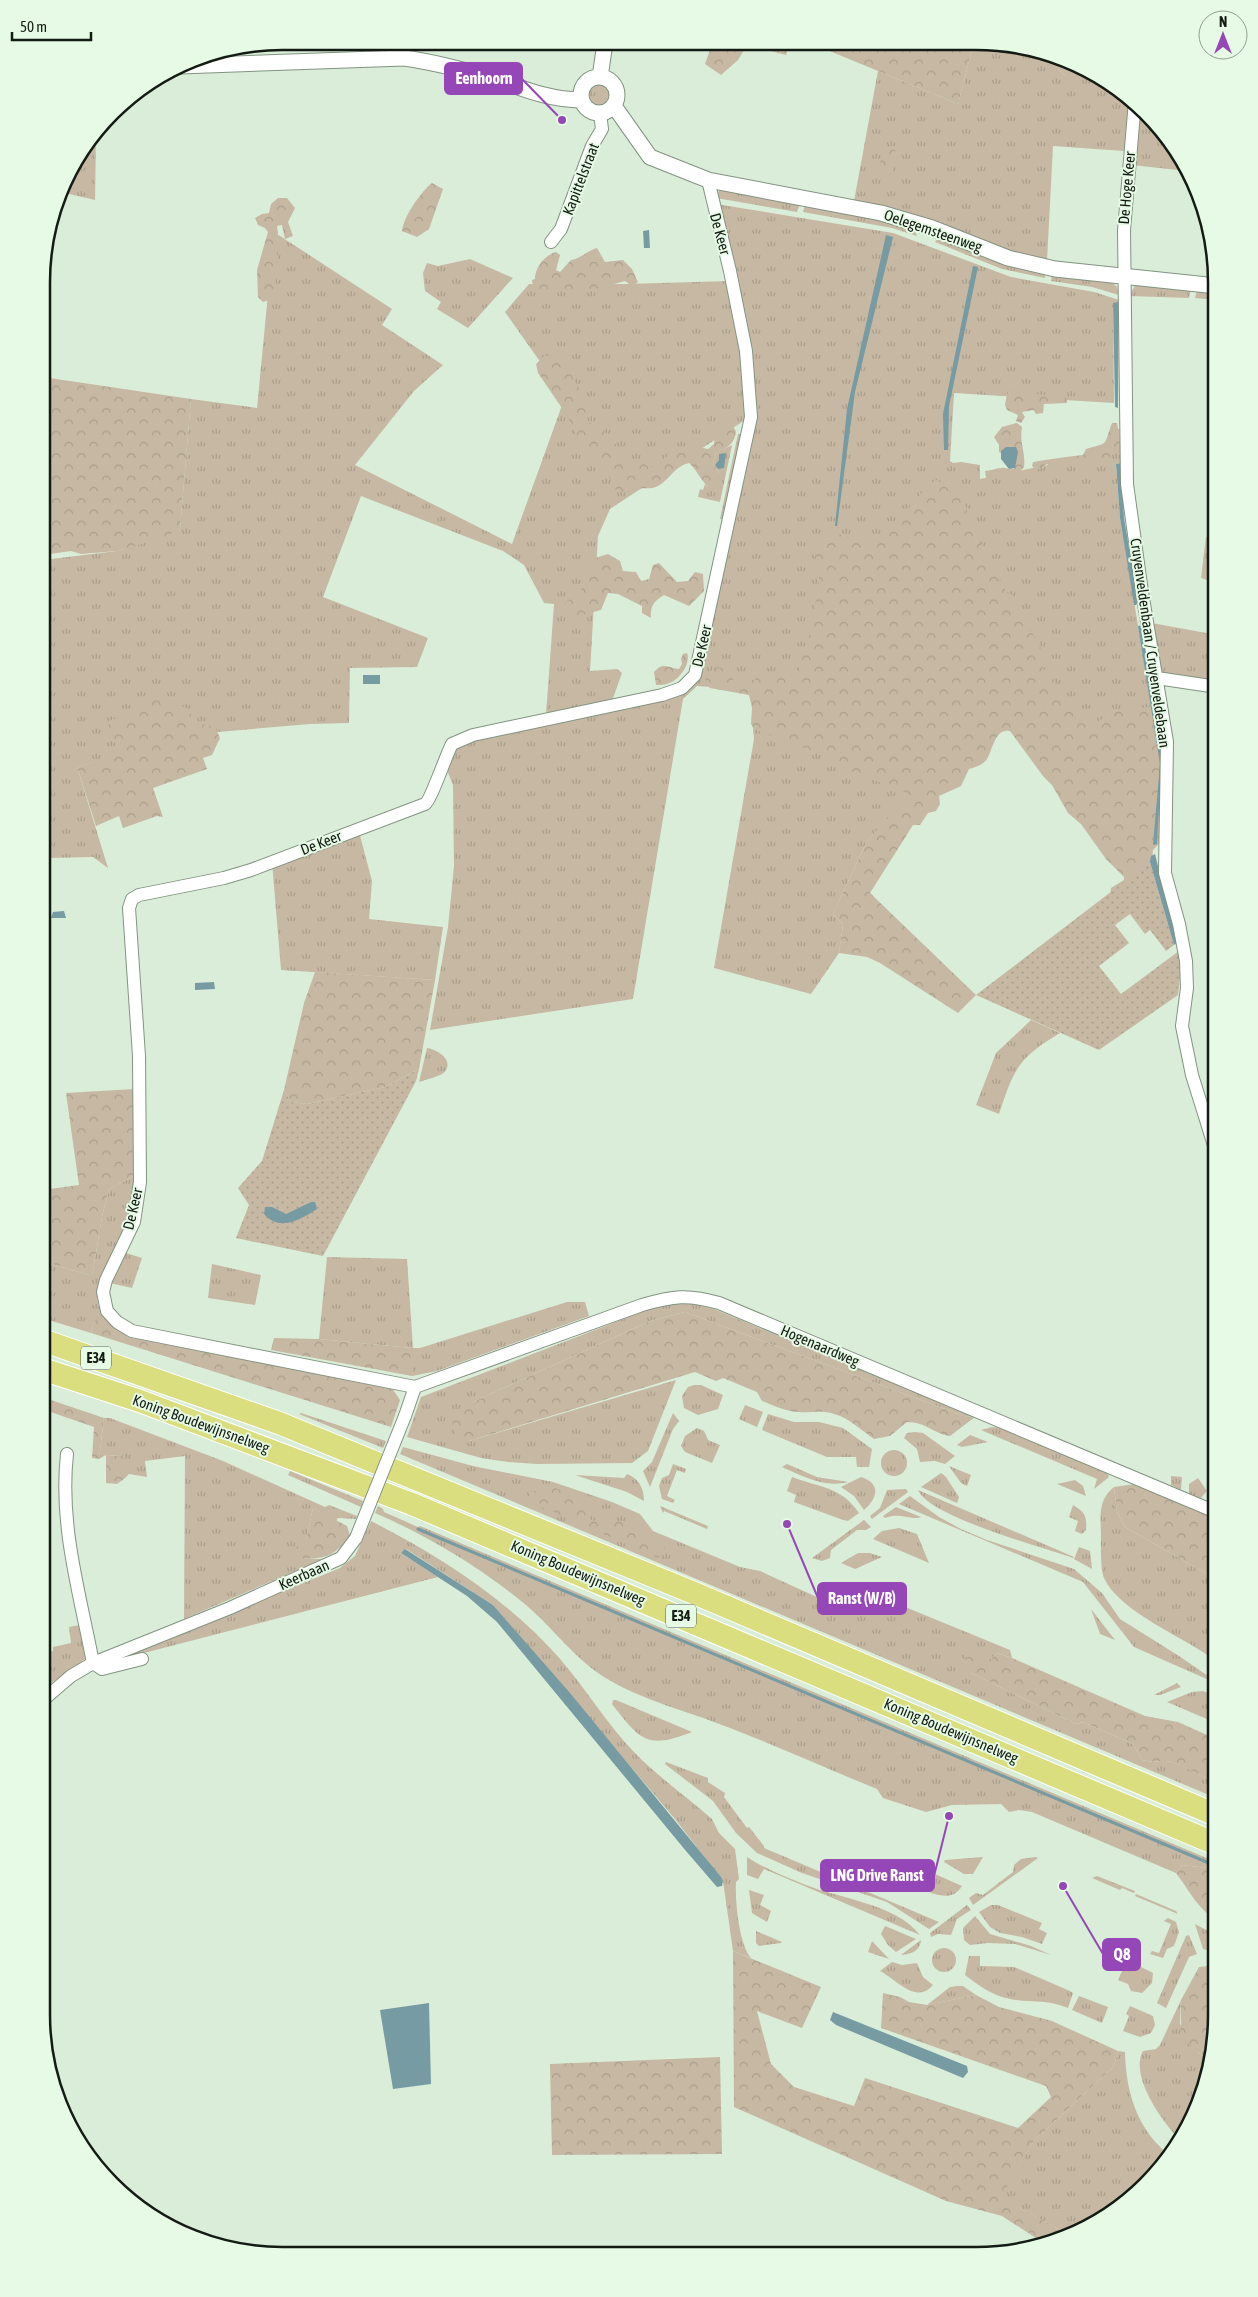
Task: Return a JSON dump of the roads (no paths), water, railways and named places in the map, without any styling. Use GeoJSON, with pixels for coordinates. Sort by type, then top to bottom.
{"type":"FeatureCollection","features":[{"type":"Feature","properties":{"kind":"highway","name":"Koning Boudewijnsnelweg"},"geometry":{"type":"LineString","coordinates":[[50,1343],[279,1423],[694,1592],[1208,1812]]}},
{"type":"Feature","properties":{"kind":"highway","name":"Koning Boudewijnsnelweg"},"geometry":{"type":"LineString","coordinates":[[50,1372],[140,1401],[412,1504],[1208,1841]]}},
{"type":"Feature","properties":{"kind":"street"},"geometry":{"type":"LineString","coordinates":[[600,77],[605,50]]}},
{"type":"Feature","properties":{"kind":"street"},"geometry":{"type":"LineString","coordinates":[[199,65],[404,58],[427,60],[466,70],[535,93],[559,92],[581,94]]}},
{"type":"Feature","properties":{"kind":"street"},"geometry":{"type":"LineString","coordinates":[[600,77],[610,80],[616,87],[618,98],[606,111],[588,110],[581,94],[592,78],[600,77]]}},
{"type":"Feature","properties":{"kind":"street","name":"Oelegemsteenweg"},"geometry":{"type":"LineString","coordinates":[[606,111],[633,136],[650,157],[708,180],[890,216],[932,228],[1008,258],[1029,263],[1208,285]]}},
{"type":"Feature","properties":{"kind":"street","name":"Kapittelstraat"},"geometry":{"type":"LineString","coordinates":[[551,242],[561,229],[592,146],[602,129],[606,111]]}},
{"type":"Feature","properties":{"kind":"street","name":"De Hoge Keer"},"geometry":{"type":"LineString","coordinates":[[1124,276],[1124,230],[1134,112]]}},
{"type":"Feature","properties":{"kind":"street","name":"De Keer"},"geometry":{"type":"LineString","coordinates":[[416,1387],[132,1331],[117,1322],[107,1311],[103,1292],[106,1280],[134,1222],[140,1182],[139,1056],[129,908],[132,899],[139,895],[246,871],[425,804],[430,801],[442,764],[452,744],[473,735],[662,695],[682,688],[693,679],[698,666],[751,416],[746,351],[730,271],[708,180]]}},
{"type":"Feature","properties":{"kind":"street","name":"Cruyenveldenbaan / Cruyenveldebaan"},"geometry":{"type":"LineString","coordinates":[[1124,276],[1127,484],[1167,742],[1165,873],[1179,924],[1186,961],[1187,988],[1182,1026],[1192,1074],[1208,1126]]}},
{"type":"Feature","properties":{"kind":"street"},"geometry":{"type":"LineString","coordinates":[[1157,678],[1208,686]]}},
{"type":"Feature","properties":{"kind":"street","name":"Hogenaardweg"},"geometry":{"type":"LineString","coordinates":[[416,1387],[642,1305],[672,1296],[695,1296],[728,1307],[1208,1509]]}},
{"type":"Feature","properties":{"kind":"street","name":"Keerbaan"},"geometry":{"type":"LineString","coordinates":[[50,1694],[71,1676],[93,1663],[341,1558],[356,1538],[416,1387]]}},
{"type":"Feature","properties":{"kind":"street"},"geometry":{"type":"LineString","coordinates":[[67,1454],[64,1503],[93,1663],[102,1669],[142,1659]]}},
{"type":"Feature","properties":{"kind":"water"},"geometry":{"type":"Polygon","coordinates":[[[649,230],[650,248],[644,248],[643,231],[649,230]]]}},
{"type":"Feature","properties":{"kind":"water"},"geometry":{"type":"Polygon","coordinates":[[[886,235],[893,237],[855,392],[837,526],[835,526],[847,409],[886,235]]]}},
{"type":"Feature","properties":{"kind":"water"},"geometry":{"type":"Polygon","coordinates":[[[973,266],[978,267],[949,406],[948,450],[944,450],[943,414],[973,266]]]}},
{"type":"Feature","properties":{"kind":"water"},"geometry":{"type":"Polygon","coordinates":[[[1118,302],[1118,408],[1115,407],[1113,303],[1118,302]]]}},
{"type":"Feature","properties":{"kind":"water"},"geometry":{"type":"Polygon","coordinates":[[[1006,447],[1016,447],[1018,452],[1015,468],[1009,469],[1001,459],[1001,451],[1006,447]]]}},
{"type":"Feature","properties":{"kind":"water"},"geometry":{"type":"Polygon","coordinates":[[[726,453],[724,468],[718,469],[715,465],[719,460],[719,454],[726,453]]]}},
{"type":"Feature","properties":{"kind":"water"},"geometry":{"type":"Polygon","coordinates":[[[1121,463],[1124,518],[1138,602],[1136,605],[1134,605],[1120,518],[1116,464],[1121,463]]]}},
{"type":"Feature","properties":{"kind":"water"},"geometry":{"type":"Polygon","coordinates":[[[1142,625],[1162,752],[1157,844],[1153,845],[1160,764],[1138,626],[1142,625]]]}},
{"type":"Feature","properties":{"kind":"water"},"geometry":{"type":"Polygon","coordinates":[[[363,675],[380,675],[380,684],[363,684],[363,675]]]}},
{"type":"Feature","properties":{"kind":"water"},"geometry":{"type":"Polygon","coordinates":[[[1155,854],[1177,943],[1174,945],[1150,862],[1151,856],[1155,854]]]}},
{"type":"Feature","properties":{"kind":"water"},"geometry":{"type":"Polygon","coordinates":[[[64,911],[66,918],[51,918],[53,912],[64,911]]]}},
{"type":"Feature","properties":{"kind":"water"},"geometry":{"type":"Polygon","coordinates":[[[214,982],[215,989],[195,990],[195,983],[214,982]]]}},
{"type":"Feature","properties":{"kind":"water"},"geometry":{"type":"Polygon","coordinates":[[[311,1202],[315,1202],[317,1209],[304,1217],[290,1222],[276,1222],[264,1214],[265,1207],[272,1207],[286,1214],[311,1202]]]}},
{"type":"Feature","properties":{"kind":"water"},"geometry":{"type":"Polygon","coordinates":[[[405,1549],[493,1605],[570,1693],[721,1877],[723,1881],[722,1886],[717,1887],[686,1851],[497,1622],[467,1596],[401,1553],[405,1549]]]}},
{"type":"Feature","properties":{"kind":"water"},"geometry":{"type":"Polygon","coordinates":[[[429,2003],[431,2084],[393,2089],[380,2010],[429,2003]]]}},
{"type":"Feature","properties":{"kind":"water"},"geometry":{"type":"Polygon","coordinates":[[[833,2012],[967,2066],[968,2072],[963,2078],[836,2025],[830,2020],[833,2012]]]}},
{"type":"Feature","properties":{"kind":"waterway"},"geometry":{"type":"LineString","coordinates":[[418,1529],[1208,1863]]}},
{"type":"Feature","properties":{"kind":"place","name":"Eenhoorn"},"geometry":{"type":"Point","coordinates":[562,120]}},
{"type":"Feature","properties":{"kind":"place","name":"Ranst (W/B)"},"geometry":{"type":"Point","coordinates":[787,1524]}},
{"type":"Feature","properties":{"kind":"place","name":"LNG Drive Ranst"},"geometry":{"type":"Point","coordinates":[949,1816]}},
{"type":"Feature","properties":{"kind":"place","name":"Q8"},"geometry":{"type":"Point","coordinates":[1063,1886]}}]}
